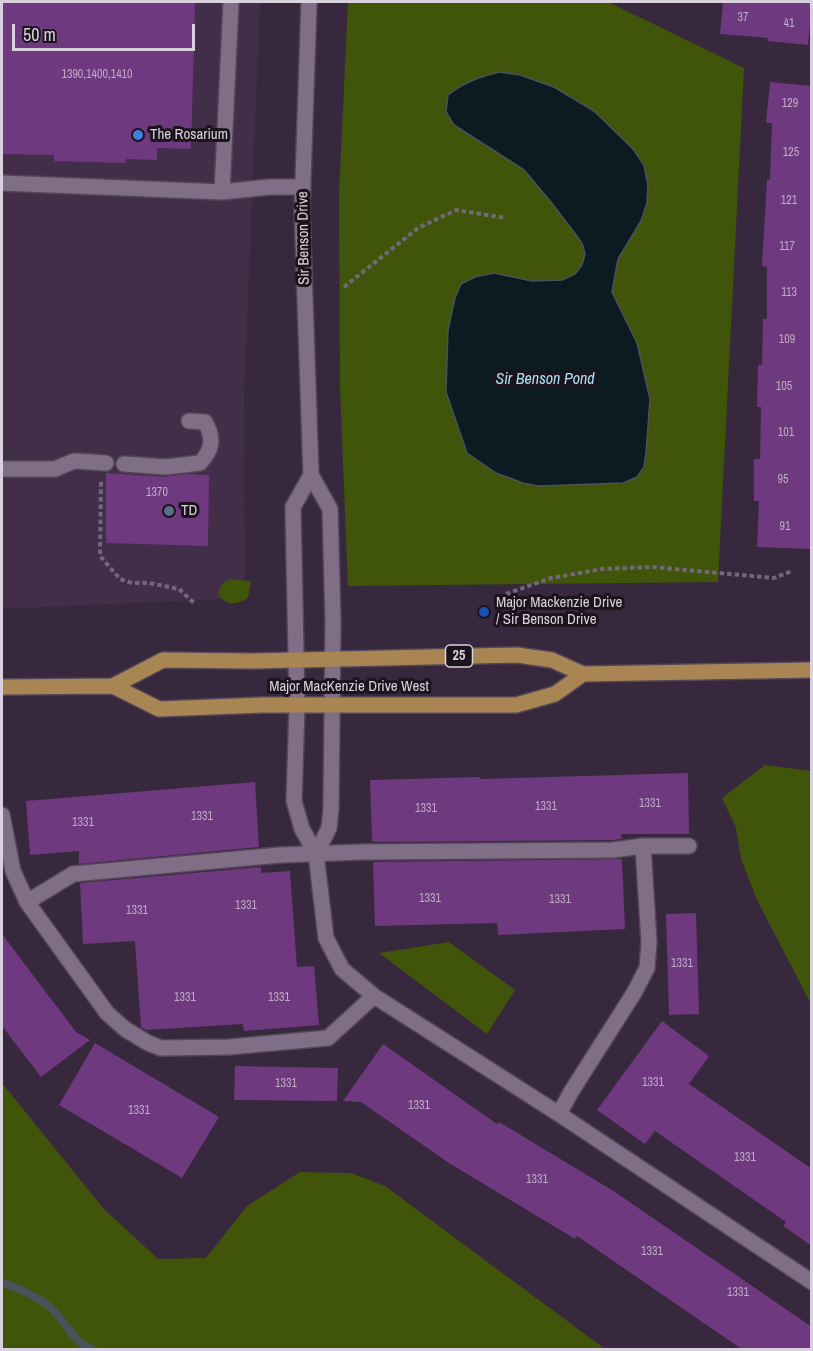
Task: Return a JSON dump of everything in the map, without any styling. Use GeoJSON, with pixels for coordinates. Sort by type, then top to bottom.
{"type":"FeatureCollection","features":[{"type":"Feature","properties":{"kind":"main road","name":"Major MacKenzie Drive West"},"geometry":{"type":"LineString","coordinates":[[2,687],[113,686],[163,660],[517,655],[552,660],[583,674],[812,670]]}},
{"type":"Feature","properties":{"kind":"main road","name":"Major MacKenzie Drive West"},"geometry":{"type":"LineString","coordinates":[[113,686],[159,709],[297,705],[516,705],[555,694],[583,674]]}},
{"type":"Feature","properties":{"kind":"street"},"geometry":{"type":"LineString","coordinates":[[222,192],[231,2]]}},
{"type":"Feature","properties":{"kind":"street","name":"Sir Benson Drive"},"geometry":{"type":"LineString","coordinates":[[309,2],[303,187],[311,475],[330,509],[332,659],[331,809],[329,828],[316,854]]}},
{"type":"Feature","properties":{"kind":"street"},"geometry":{"type":"LineString","coordinates":[[2,183],[222,192],[269,187],[303,187]]}},
{"type":"Feature","properties":{"kind":"street"},"geometry":{"type":"LineString","coordinates":[[124,464],[166,467],[200,463],[207,456],[212,442],[211,432],[205,422],[189,421]]}},
{"type":"Feature","properties":{"kind":"street"},"geometry":{"type":"LineString","coordinates":[[2,469],[55,469],[74,461],[104,463]]}},
{"type":"Feature","properties":{"kind":"street"},"geometry":{"type":"LineString","coordinates":[[311,475],[293,507],[297,705],[294,801],[302,829],[316,854],[326,938],[342,969],[374,996],[559,1114],[812,1282]]}},
{"type":"Feature","properties":{"kind":"street"},"geometry":{"type":"LineString","coordinates":[[2,815],[13,871],[27,902],[114,1020],[148,1043],[161,1048],[229,1047],[328,1038],[374,996]]}},
{"type":"Feature","properties":{"kind":"street"},"geometry":{"type":"LineString","coordinates":[[559,1114],[647,968],[649,942],[644,846]]}},
{"type":"Feature","properties":{"kind":"street"},"geometry":{"type":"LineString","coordinates":[[27,902],[74,874],[280,855],[612,850],[644,846],[689,846]]}},
{"type":"Feature","properties":{"kind":"path"},"geometry":{"type":"LineString","coordinates":[[344,287],[418,228],[456,210],[506,218]]}},
{"type":"Feature","properties":{"kind":"path"},"geometry":{"type":"LineString","coordinates":[[104,463],[100,556],[120,579],[132,583],[149,583],[179,589],[195,604]]}},
{"type":"Feature","properties":{"kind":"path"},"geometry":{"type":"LineString","coordinates":[[506,594],[551,578],[603,569],[653,567],[774,578],[792,571]]}},
{"type":"Feature","properties":{"kind":"shaded area"},"geometry":{"type":"Polygon","coordinates":[[[2,2],[260,2],[244,396],[245,598],[2,609],[2,2]]]}},
{"type":"Feature","properties":{"kind":"green space"},"geometry":{"type":"Polygon","coordinates":[[[348,2],[608,2],[744,68],[718,582],[348,586],[340,388],[339,194],[348,2]]]}},
{"type":"Feature","properties":{"kind":"green space"},"geometry":{"type":"Polygon","coordinates":[[[229,579],[251,581],[248,598],[231,603],[221,597],[218,593],[222,584],[229,579]]]}},
{"type":"Feature","properties":{"kind":"green space"},"geometry":{"type":"Polygon","coordinates":[[[765,765],[811,771],[811,1004],[757,900],[741,859],[736,828],[722,798],[765,765]]]}},
{"type":"Feature","properties":{"kind":"green space"},"geometry":{"type":"Polygon","coordinates":[[[449,942],[515,990],[487,1034],[379,953],[449,942]]]}},
{"type":"Feature","properties":{"kind":"green space"},"geometry":{"type":"Polygon","coordinates":[[[2,1083],[103,1208],[158,1259],[206,1258],[247,1206],[300,1172],[351,1173],[385,1186],[605,1349],[2,1349],[2,1083]]]}},
{"type":"Feature","properties":{"kind":"water","name":"Sir Benson Pond"},"geometry":{"type":"Polygon","coordinates":[[[499,72],[520,75],[554,87],[594,111],[633,149],[644,165],[648,185],[647,203],[641,221],[618,259],[612,292],[637,343],[650,399],[644,467],[637,477],[623,483],[539,486],[496,473],[467,453],[446,392],[448,330],[455,298],[461,284],[475,277],[494,273],[532,281],[562,280],[575,274],[582,265],[585,254],[582,243],[524,170],[454,125],[446,112],[448,95],[472,80],[499,72]]]}},
{"type":"Feature","properties":{"kind":"building"},"geometry":{"type":"Polygon","coordinates":[[[2,2],[195,2],[191,149],[157,148],[157,160],[126,159],[126,163],[54,161],[54,155],[2,154],[2,2]]]}},
{"type":"Feature","properties":{"kind":"building"},"geometry":{"type":"Polygon","coordinates":[[[723,2],[812,2],[808,45],[767,41],[768,38],[720,34],[723,2]]]}},
{"type":"Feature","properties":{"kind":"building"},"geometry":{"type":"Polygon","coordinates":[[[770,82],[812,86],[812,549],[757,547],[759,501],[754,501],[754,459],[760,459],[761,407],[757,407],[758,365],[762,365],[763,319],[767,319],[767,267],[762,266],[767,179],[770,180],[772,123],[766,123],[770,82]]]}},
{"type":"Feature","properties":{"kind":"building"},"geometry":{"type":"Polygon","coordinates":[[[106,473],[165,477],[186,474],[209,475],[208,546],[106,543],[106,473]]]}},
{"type":"Feature","properties":{"kind":"building"},"geometry":{"type":"Polygon","coordinates":[[[688,773],[689,834],[621,834],[622,839],[612,840],[373,842],[372,840],[370,780],[688,773]]]}},
{"type":"Feature","properties":{"kind":"building"},"geometry":{"type":"Polygon","coordinates":[[[255,782],[259,847],[79,864],[79,851],[30,855],[26,801],[255,782]]]}},
{"type":"Feature","properties":{"kind":"building"},"geometry":{"type":"Polygon","coordinates":[[[622,859],[625,929],[498,935],[497,923],[375,926],[373,862],[622,859]]]}},
{"type":"Feature","properties":{"kind":"building"},"geometry":{"type":"Polygon","coordinates":[[[261,867],[261,873],[290,871],[297,967],[314,966],[319,1025],[244,1031],[243,1024],[146,1030],[141,1027],[135,941],[83,944],[80,883],[261,867]]]}},
{"type":"Feature","properties":{"kind":"building"},"geometry":{"type":"Polygon","coordinates":[[[696,913],[699,1014],[669,1015],[666,914],[696,913]]]}},
{"type":"Feature","properties":{"kind":"building"},"geometry":{"type":"Polygon","coordinates":[[[2,934],[76,1032],[90,1040],[41,1077],[2,1026],[2,934]]]}},
{"type":"Feature","properties":{"kind":"building"},"geometry":{"type":"Polygon","coordinates":[[[662,1021],[709,1056],[689,1084],[812,1169],[812,1246],[783,1226],[786,1222],[655,1131],[645,1144],[597,1110],[662,1021]]]}},
{"type":"Feature","properties":{"kind":"building"},"geometry":{"type":"Polygon","coordinates":[[[95,1043],[219,1117],[182,1178],[59,1105],[95,1043]]]}},
{"type":"Feature","properties":{"kind":"building"},"geometry":{"type":"Polygon","coordinates":[[[383,1044],[497,1124],[499,1122],[612,1190],[812,1327],[812,1350],[743,1350],[577,1236],[575,1239],[449,1163],[361,1102],[343,1101],[383,1044]]]}},
{"type":"Feature","properties":{"kind":"building"},"geometry":{"type":"Polygon","coordinates":[[[235,1066],[338,1068],[337,1101],[234,1100],[235,1066]]]}},
{"type":"Feature","properties":{"kind":"waterway"},"geometry":{"type":"LineString","coordinates":[[2,1283],[47,1304],[80,1342],[94,1350]]}},
{"type":"Feature","properties":{"kind":"place","name":"The Rosarium"},"geometry":{"type":"Point","coordinates":[138,135]}},
{"type":"Feature","properties":{"kind":"place","name":"TD"},"geometry":{"type":"Point","coordinates":[169,511]}},
{"type":"Feature","properties":{"kind":"place","name":"Major Mackenzie Drive / Sir Benson Drive"},"geometry":{"type":"Point","coordinates":[484,612]}}]}
